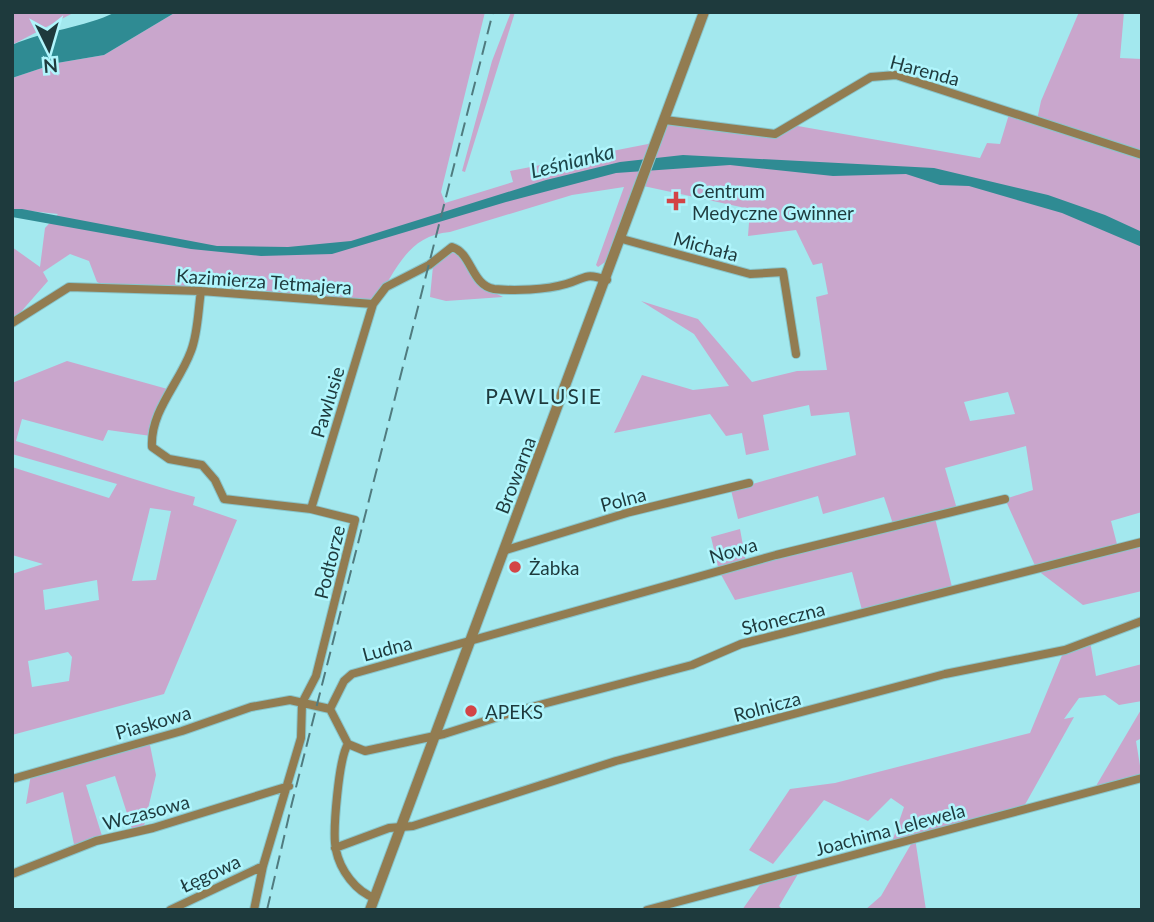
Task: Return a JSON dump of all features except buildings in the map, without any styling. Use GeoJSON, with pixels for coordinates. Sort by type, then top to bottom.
{"type":"FeatureCollection","features":[{"type":"Feature","properties":{"kind":"street","name":"Browarna"},"geometry":{"type":"LineString","coordinates":[[370,910],[642,187],[704,12]]}},
{"type":"Feature","properties":{"kind":"street","name":"Harenda"},"geometry":{"type":"LineString","coordinates":[[665,120],[775,134],[871,77],[896,75],[1142,155]]}},
{"type":"Feature","properties":{"kind":"street","name":"Michała"},"geometry":{"type":"LineString","coordinates":[[622,239],[750,274],[781,271],[796,354]]}},
{"type":"Feature","properties":{"kind":"street","name":"Kazimierza Tetmajera"},"geometry":{"type":"LineString","coordinates":[[12,323],[69,288],[201,292],[373,304],[386,287],[429,265],[452,247],[462,255],[477,279],[490,288],[556,286],[588,274],[607,280]]}},
{"type":"Feature","properties":{"kind":"street","name":"Podtorze"},"geometry":{"type":"LineString","coordinates":[[201,292],[193,348],[183,371],[154,420],[152,447],[169,459],[202,466],[215,480],[224,499],[311,509],[355,520],[316,677],[302,703],[303,728],[289,786],[263,866],[254,910]]}},
{"type":"Feature","properties":{"kind":"street","name":"Pawlusie"},"geometry":{"type":"LineString","coordinates":[[311,509],[373,304]]}},
{"type":"Feature","properties":{"kind":"street","name":"Polna"},"geometry":{"type":"LineString","coordinates":[[506,550],[630,512],[749,483]]}},
{"type":"Feature","properties":{"kind":"street","name":"Nowa"},"geometry":{"type":"LineString","coordinates":[[472,641],[776,555],[1005,499]]}},
{"type":"Feature","properties":{"kind":"street","name":"Słoneczna"},"geometry":{"type":"LineString","coordinates":[[348,744],[365,751],[436,735],[692,665],[741,643],[1142,542]]}},
{"type":"Feature","properties":{"kind":"street","name":"Rolnicza"},"geometry":{"type":"LineString","coordinates":[[402,827],[617,761],[945,674],[1065,650],[1142,621]]}},
{"type":"Feature","properties":{"kind":"street","name":"Ludna"},"geometry":{"type":"LineString","coordinates":[[330,709],[344,681],[352,674],[472,641]]}},
{"type":"Feature","properties":{"kind":"street","name":"Piaskowa"},"geometry":{"type":"LineString","coordinates":[[12,779],[182,731],[251,707],[290,700],[302,703]]}},
{"type":"Feature","properties":{"kind":"street"},"geometry":{"type":"LineString","coordinates":[[302,703],[330,709],[348,744],[339,761],[335,848],[341,864],[362,894],[375,898]]}},
{"type":"Feature","properties":{"kind":"street","name":"Joachima Lelewela"},"geometry":{"type":"LineString","coordinates":[[647,910],[1142,778]]}},
{"type":"Feature","properties":{"kind":"street","name":"Wczasowa"},"geometry":{"type":"LineString","coordinates":[[12,874],[96,841],[153,828],[289,786]]}},
{"type":"Feature","properties":{"kind":"street"},"geometry":{"type":"LineString","coordinates":[[335,848],[402,827]]}},
{"type":"Feature","properties":{"kind":"street","name":"Łęgowa"},"geometry":{"type":"LineString","coordinates":[[170,910],[263,866]]}},
{"type":"Feature","properties":{"kind":"shaded area"},"geometry":{"type":"Polygon","coordinates":[[[12,12],[75,12],[12,45],[12,12]]]}},
{"type":"Feature","properties":{"kind":"shaded area"},"geometry":{"type":"Polygon","coordinates":[[[176,12],[485,12],[441,192],[445,203],[513,182],[510,171],[648,144],[658,139],[665,120],[775,134],[792,125],[980,158],[987,143],[1000,144],[1010,111],[1037,120],[1041,101],[1079,12],[1124,12],[1120,58],[1142,59],[1142,512],[1111,521],[1118,548],[1142,542],[1142,591],[1083,605],[1037,570],[1005,499],[1033,490],[1026,446],[945,468],[957,509],[934,514],[953,591],[863,614],[852,572],[735,600],[719,571],[711,537],[740,529],[746,562],[893,524],[884,497],[823,514],[818,496],[738,519],[731,490],[856,455],[849,412],[811,416],[809,405],[763,415],[769,450],[746,455],[742,433],[726,436],[710,414],[614,433],[642,375],[693,390],[729,386],[694,334],[641,301],[698,319],[752,382],[797,371],[827,370],[816,297],[828,294],[822,263],[813,265],[796,230],[748,236],[750,209],[634,184],[608,260],[598,267],[596,265],[624,187],[572,195],[422,240],[404,258],[373,304],[113,290],[97,282],[89,261],[70,254],[43,272],[48,281],[12,322],[12,247],[40,267],[45,228],[58,214],[12,209],[12,78],[57,63],[104,55],[176,12]],[[1008,392],[964,402],[970,421],[1015,414],[1008,392]]]}},
{"type":"Feature","properties":{"kind":"shaded area"},"geometry":{"type":"Polygon","coordinates":[[[511,12],[515,12],[465,172],[462,171],[492,61],[511,12]]]}},
{"type":"Feature","properties":{"kind":"shaded area"},"geometry":{"type":"Polygon","coordinates":[[[449,251],[460,256],[479,285],[503,297],[446,301],[430,297],[433,266],[449,251]]]}},
{"type":"Feature","properties":{"kind":"shaded area"},"geometry":{"type":"Polygon","coordinates":[[[67,361],[171,390],[151,436],[108,430],[103,441],[22,419],[16,441],[195,497],[193,505],[237,520],[164,694],[12,735],[12,574],[43,564],[12,555],[12,467],[109,498],[117,484],[12,454],[12,383],[67,361]],[[150,508],[132,581],[156,580],[171,511],[150,508]],[[97,580],[43,590],[45,610],[99,600],[97,580]],[[68,652],[28,661],[32,687],[69,681],[72,657],[68,652]]]}},
{"type":"Feature","properties":{"kind":"shaded area"},"geometry":{"type":"Polygon","coordinates":[[[1090,641],[1096,676],[1142,664],[1142,701],[1119,705],[1105,695],[1079,698],[1064,719],[1074,717],[1022,810],[915,838],[926,910],[865,910],[881,896],[914,839],[891,845],[904,807],[891,798],[868,821],[824,800],[773,864],[749,850],[790,789],[835,783],[1030,733],[1063,653],[1090,641]]]}},
{"type":"Feature","properties":{"kind":"shaded area"},"geometry":{"type":"Polygon","coordinates":[[[1142,708],[1142,738],[1136,741],[1142,778],[1093,791],[1142,708]]]}},
{"type":"Feature","properties":{"kind":"shaded area"},"geometry":{"type":"Polygon","coordinates":[[[149,740],[156,775],[143,830],[133,832],[115,776],[86,785],[103,839],[75,849],[63,792],[26,804],[31,774],[149,740]]]}},
{"type":"Feature","properties":{"kind":"shaded area"},"geometry":{"type":"Polygon","coordinates":[[[801,869],[779,906],[783,910],[742,910],[764,879],[801,869]]]}},
{"type":"Feature","properties":{"kind":"water"},"geometry":{"type":"Polygon","coordinates":[[[116,12],[176,12],[104,55],[57,63],[12,78],[12,45],[116,12]]]}},
{"type":"Feature","properties":{"kind":"water"},"geometry":{"type":"Polygon","coordinates":[[[683,155],[934,168],[1048,195],[1105,215],[1142,232],[1142,247],[1062,213],[969,186],[940,185],[906,174],[833,176],[730,165],[616,173],[506,202],[332,254],[261,256],[191,249],[12,217],[12,209],[22,209],[217,246],[288,247],[351,241],[546,180],[620,162],[683,155]]]}},
{"type":"Feature","properties":{"kind":"railway"},"geometry":{"type":"LineString","coordinates":[[267,910],[493,12]]}},
{"type":"Feature","properties":{"kind":"place","name":"Centrum Medyczne Gwinner"},"geometry":{"type":"Point","coordinates":[676,201]}},
{"type":"Feature","properties":{"kind":"place","name":"Żabka"},"geometry":{"type":"Point","coordinates":[515,567]}},
{"type":"Feature","properties":{"kind":"place","name":"APEKS"},"geometry":{"type":"Point","coordinates":[471,711]}},
{"type":"Feature","properties":{"kind":"district","name":"PAWLUSIE"},"geometry":{"type":"Point","coordinates":[544,395]}},
{"type":"Feature","properties":{"kind":"water label","name":"Leśnianka"},"geometry":{"type":"Point","coordinates":[572,160]}}]}
